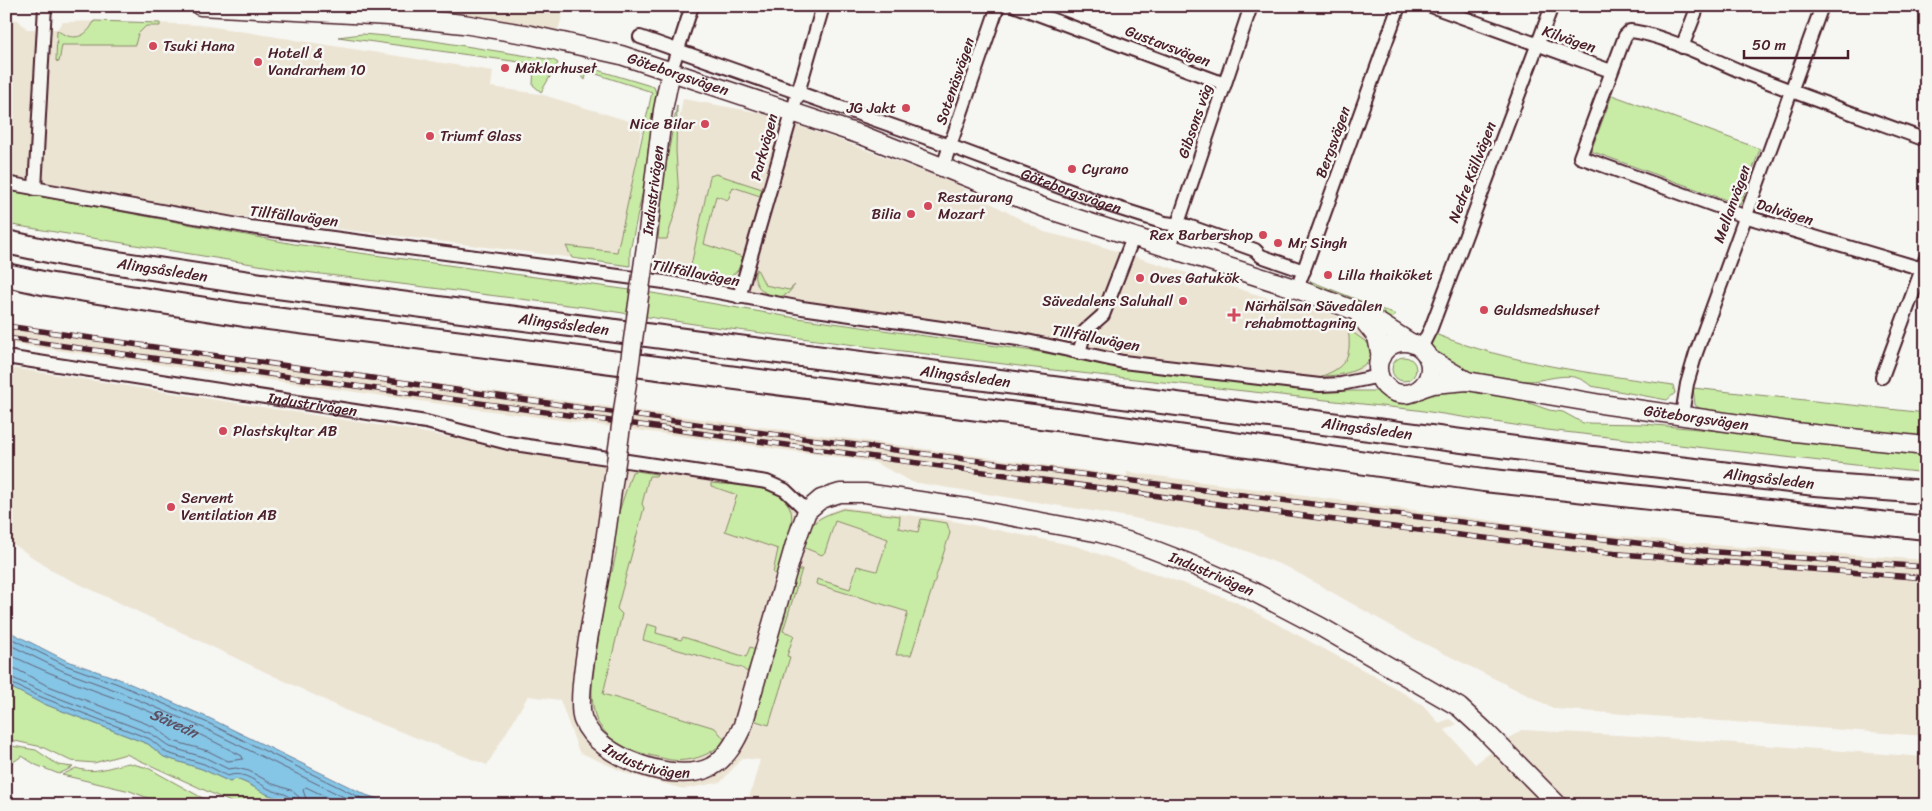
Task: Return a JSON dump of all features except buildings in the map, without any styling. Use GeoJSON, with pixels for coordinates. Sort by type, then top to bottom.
{"type":"FeatureCollection","features":[{"type":"Feature","properties":{"kind":"highway","name":"Alingsåsleden"},"geometry":{"type":"LineString","coordinates":[[6,242],[72,256],[310,292],[1592,458],[1815,484],[1926,492]]}},
{"type":"Feature","properties":{"kind":"highway"},"geometry":{"type":"LineString","coordinates":[[6,275],[47,284],[244,315],[1080,422],[1484,480],[1926,528]]}},
{"type":"Feature","properties":{"kind":"street"},"geometry":{"type":"LineString","coordinates":[[35,188],[45,6]]}},
{"type":"Feature","properties":{"kind":"street","name":"Göteborgsvägen"},"geometry":{"type":"LineString","coordinates":[[200,6],[389,11],[570,43],[621,55],[791,111],[942,166],[1050,210],[1134,235],[1297,289],[1379,322],[1467,381]]}},
{"type":"Feature","properties":{"kind":"street"},"geometry":{"type":"LineString","coordinates":[[671,72],[692,6]]}},
{"type":"Feature","properties":{"kind":"street","name":"Parkvägen"},"geometry":{"type":"LineString","coordinates":[[739,297],[822,6]]}},
{"type":"Feature","properties":{"kind":"street","name":"Sotenäsvägen"},"geometry":{"type":"LineString","coordinates":[[942,166],[998,6]]}},
{"type":"Feature","properties":{"kind":"street","name":"Gustavsvägen"},"geometry":{"type":"LineString","coordinates":[[1016,6],[1225,84]]}},
{"type":"Feature","properties":{"kind":"street","name":"Gibsons väg"},"geometry":{"type":"LineString","coordinates":[[1170,247],[1251,6]]}},
{"type":"Feature","properties":{"kind":"street","name":"Bergsvägen"},"geometry":{"type":"LineString","coordinates":[[1297,289],[1399,6]]}},
{"type":"Feature","properties":{"kind":"street","name":"Kilvägen"},"geometry":{"type":"LineString","coordinates":[[1431,6],[1611,71]]}},
{"type":"Feature","properties":{"kind":"street","name":"Nedre Källvägen"},"geometry":{"type":"LineString","coordinates":[[1420,350],[1431,328],[1552,6]]}},
{"type":"Feature","properties":{"kind":"street"},"geometry":{"type":"LineString","coordinates":[[1682,47],[1698,6]]}},
{"type":"Feature","properties":{"kind":"street","name":"Mellanvägen"},"geometry":{"type":"LineString","coordinates":[[1682,415],[1694,361],[1744,216],[1822,6]]}},
{"type":"Feature","properties":{"kind":"street"},"geometry":{"type":"LineString","coordinates":[[1611,71],[1625,36],[1630,31],[1639,32],[1682,47],[1791,91],[1926,140]]}},
{"type":"Feature","properties":{"kind":"street","name":"Göteborgsvägen"},"geometry":{"type":"LineString","coordinates":[[640,37],[797,91],[1108,205],[1177,225],[1188,226],[1241,244],[1255,250],[1261,256],[1304,271]]}},
{"type":"Feature","properties":{"kind":"street","name":"Dalvägen"},"geometry":{"type":"LineString","coordinates":[[1611,71],[1580,157],[1744,216],[1924,266]]}},
{"type":"Feature","properties":{"kind":"street","name":"Industrivägen"},"geometry":{"type":"LineString","coordinates":[[671,72],[663,110],[602,563],[580,696],[583,720],[598,742],[623,757],[667,771],[685,774],[700,772],[722,759],[730,750],[740,732],[795,544],[807,511],[822,499],[831,496],[865,493],[967,508],[1100,533],[1144,546],[1188,563],[1263,596],[1458,708],[1484,730],[1558,805]]}},
{"type":"Feature","properties":{"kind":"street","name":"Tillfällavägen"},"geometry":{"type":"LineString","coordinates":[[6,183],[250,227],[664,282],[739,297],[1018,339],[1123,362],[1290,383],[1341,384],[1380,376]]}},
{"type":"Feature","properties":{"kind":"street"},"geometry":{"type":"LineString","coordinates":[[1079,353],[1084,332],[1103,315],[1134,235]]}},
{"type":"Feature","properties":{"kind":"street"},"geometry":{"type":"LineString","coordinates":[[1882,377],[1924,266]]}},
{"type":"Feature","properties":{"kind":"street","name":"Göteborgsvägen"},"geometry":{"type":"LineString","coordinates":[[1356,312],[1378,337],[1381,356]]}},
{"type":"Feature","properties":{"kind":"street"},"geometry":{"type":"LineString","coordinates":[[1396,344],[1420,350],[1430,374],[1421,388],[1410,394],[1397,393],[1386,387],[1380,376],[1378,366],[1381,356],[1388,348],[1396,344]]}},
{"type":"Feature","properties":{"kind":"street","name":"Industrivägen"},"geometry":{"type":"LineString","coordinates":[[6,357],[426,422],[508,443],[767,482],[785,490],[807,511]]}},
{"type":"Feature","properties":{"kind":"street","name":"Göteborgsvägen"},"geometry":{"type":"LineString","coordinates":[[1421,388],[1433,384],[1467,381],[1795,432],[1926,446]]}},
{"type":"Feature","properties":{"kind":"shaded area"},"geometry":{"type":"Polygon","coordinates":[[[409,6],[565,6],[557,34],[480,23],[408,9],[409,6]]]}},
{"type":"Feature","properties":{"kind":"shaded area"},"geometry":{"type":"Polygon","coordinates":[[[6,19],[18,20],[27,29],[57,29],[63,22],[106,21],[201,25],[493,71],[491,87],[540,94],[642,125],[635,169],[615,263],[170,208],[6,176],[6,19]]]}},
{"type":"Feature","properties":{"kind":"shaded area"},"geometry":{"type":"Polygon","coordinates":[[[683,99],[762,113],[837,139],[952,182],[1044,232],[1094,244],[1297,307],[1325,310],[1372,333],[1376,358],[1354,377],[1330,382],[1127,359],[765,299],[654,276],[667,185],[683,99]]]}},
{"type":"Feature","properties":{"kind":"shaded area"},"geometry":{"type":"Polygon","coordinates":[[[6,323],[387,377],[1127,476],[1127,472],[1570,531],[1713,545],[1926,560],[1926,736],[1555,709],[1411,637],[1289,568],[1198,532],[1129,517],[912,482],[874,462],[6,343],[6,323]]]}},
{"type":"Feature","properties":{"kind":"shaded area"},"geometry":{"type":"Polygon","coordinates":[[[6,367],[416,431],[595,464],[715,482],[765,487],[783,494],[793,509],[817,518],[843,507],[948,520],[1076,546],[1234,601],[1382,680],[1423,705],[1439,723],[1449,719],[1457,724],[1445,730],[1475,764],[1521,730],[1637,736],[1926,757],[1926,805],[889,805],[861,796],[857,805],[747,805],[760,760],[742,758],[721,782],[684,789],[628,774],[579,752],[560,700],[528,696],[487,765],[352,713],[54,572],[6,539],[6,367]]]}},
{"type":"Feature","properties":{"kind":"green space"},"geometry":{"type":"Polygon","coordinates":[[[94,21],[160,23],[160,26],[146,26],[138,34],[135,45],[62,45],[59,62],[56,61],[57,30],[68,36],[78,36],[87,31],[94,21]]]}},
{"type":"Feature","properties":{"kind":"green space"},"geometry":{"type":"Polygon","coordinates":[[[362,34],[421,39],[553,60],[558,63],[541,92],[533,85],[534,64],[338,37],[362,34]]]}},
{"type":"Feature","properties":{"kind":"green space"},"geometry":{"type":"Polygon","coordinates":[[[584,66],[654,87],[656,93],[647,171],[630,251],[630,266],[572,258],[566,246],[617,252],[652,92],[587,71],[585,80],[578,72],[578,67],[584,66]]]}},
{"type":"Feature","properties":{"kind":"green space"},"geometry":{"type":"Polygon","coordinates":[[[1612,95],[1760,149],[1740,205],[1591,151],[1612,95]]]}},
{"type":"Feature","properties":{"kind":"green space"},"geometry":{"type":"Polygon","coordinates":[[[677,105],[676,151],[679,199],[667,239],[658,239],[664,176],[677,105]]]}},
{"type":"Feature","properties":{"kind":"green space"},"geometry":{"type":"Polygon","coordinates":[[[716,174],[762,189],[760,196],[733,187],[728,200],[716,196],[704,244],[743,257],[738,270],[727,280],[689,275],[710,176],[716,174]]]}},
{"type":"Feature","properties":{"kind":"green space"},"geometry":{"type":"Polygon","coordinates":[[[6,190],[294,244],[652,293],[790,317],[1047,353],[1117,367],[1312,391],[1380,391],[1401,401],[1416,400],[1427,394],[1467,390],[1518,399],[1549,410],[1563,412],[1583,423],[1644,424],[1926,450],[1926,473],[1547,430],[1417,410],[1035,368],[707,326],[584,307],[289,270],[6,224],[6,190]]]}},
{"type":"Feature","properties":{"kind":"green space"},"geometry":{"type":"Polygon","coordinates":[[[757,269],[765,285],[789,290],[795,285],[788,293],[781,296],[768,294],[755,281],[757,269]]]}},
{"type":"Feature","properties":{"kind":"green space"},"geometry":{"type":"Polygon","coordinates":[[[1310,281],[1396,315],[1388,321],[1369,309],[1311,284],[1310,281]]]}},
{"type":"Feature","properties":{"kind":"green space"},"geometry":{"type":"Polygon","coordinates":[[[1348,329],[1369,344],[1374,344],[1373,353],[1363,366],[1356,370],[1339,375],[1322,376],[1337,369],[1346,359],[1349,346],[1348,329]]]}},
{"type":"Feature","properties":{"kind":"green space"},"geometry":{"type":"Polygon","coordinates":[[[1435,334],[1493,353],[1522,360],[1582,372],[1673,385],[1675,393],[1667,400],[1591,386],[1575,377],[1567,376],[1524,381],[1500,379],[1471,373],[1446,362],[1436,354],[1431,345],[1435,334]]]}},
{"type":"Feature","properties":{"kind":"green space"},"geometry":{"type":"Polygon","coordinates":[[[1404,357],[1412,361],[1416,369],[1412,377],[1404,381],[1396,377],[1392,369],[1396,361],[1404,357]]]}},
{"type":"Feature","properties":{"kind":"green space"},"geometry":{"type":"Polygon","coordinates":[[[1693,388],[1926,413],[1926,438],[1800,424],[1702,410],[1695,405],[1693,388]]]}},
{"type":"Feature","properties":{"kind":"green space"},"geometry":{"type":"Polygon","coordinates":[[[632,472],[656,474],[657,476],[649,476],[642,504],[644,508],[617,609],[622,614],[603,694],[715,728],[725,740],[720,746],[706,754],[690,759],[666,759],[640,753],[616,742],[599,725],[593,703],[592,666],[594,645],[606,571],[612,572],[617,549],[611,546],[614,527],[632,472]]]}},
{"type":"Feature","properties":{"kind":"green space"},"geometry":{"type":"Polygon","coordinates":[[[711,483],[757,487],[778,495],[786,502],[792,517],[787,543],[777,575],[773,573],[778,549],[725,531],[737,495],[711,486],[711,483]]]}},
{"type":"Feature","properties":{"kind":"green space"},"geometry":{"type":"Polygon","coordinates":[[[843,509],[900,516],[899,528],[918,532],[921,519],[947,523],[950,533],[911,655],[896,655],[908,612],[816,584],[817,579],[850,589],[857,566],[877,571],[888,539],[835,521],[825,552],[822,555],[805,548],[803,545],[809,530],[817,521],[828,514],[843,509]]]}},
{"type":"Feature","properties":{"kind":"green space"},"geometry":{"type":"Polygon","coordinates":[[[802,569],[783,631],[794,635],[787,656],[790,657],[769,725],[756,721],[754,716],[796,572],[802,569]]]}},
{"type":"Feature","properties":{"kind":"green space"},"geometry":{"type":"Polygon","coordinates":[[[647,624],[657,627],[656,633],[681,640],[683,637],[746,657],[750,647],[755,649],[756,653],[747,672],[742,668],[643,640],[647,624]]]}},
{"type":"Feature","properties":{"kind":"green space"},"geometry":{"type":"Polygon","coordinates":[[[6,685],[39,702],[148,744],[164,757],[202,769],[230,782],[235,779],[240,780],[291,805],[237,805],[126,754],[94,763],[71,761],[42,747],[6,739],[6,685]]]}},
{"type":"Feature","properties":{"kind":"green space"},"geometry":{"type":"Polygon","coordinates":[[[6,745],[36,750],[58,765],[73,767],[59,774],[36,765],[22,756],[6,767],[6,745]]]}},
{"type":"Feature","properties":{"kind":"green space"},"geometry":{"type":"Polygon","coordinates":[[[129,763],[148,768],[215,805],[166,805],[130,791],[62,775],[76,768],[90,771],[129,763]]]}},
{"type":"Feature","properties":{"kind":"water","name":"Säveån"},"geometry":{"type":"Polygon","coordinates":[[[6,630],[67,661],[119,679],[211,719],[366,795],[396,805],[291,805],[240,780],[235,779],[230,782],[202,769],[164,757],[148,744],[39,702],[6,685],[6,630]]]}},
{"type":"Feature","properties":{"kind":"railway"},"geometry":{"type":"LineString","coordinates":[[6,326],[717,427],[1320,505],[1704,551],[1926,567]]}},
{"type":"Feature","properties":{"kind":"railway"},"geometry":{"type":"LineString","coordinates":[[6,338],[1319,518],[1608,553],[1926,578]]}},
{"type":"Feature","properties":{"kind":"place","name":"Tsuki Hana"},"geometry":{"type":"Point","coordinates":[153,46]}},
{"type":"Feature","properties":{"kind":"place","name":"Hotell & Vandrarhem 10"},"geometry":{"type":"Point","coordinates":[258,62]}},
{"type":"Feature","properties":{"kind":"place","name":"Mäklarhuset"},"geometry":{"type":"Point","coordinates":[505,68]}},
{"type":"Feature","properties":{"kind":"place","name":"JG Jakt"},"geometry":{"type":"Point","coordinates":[906,108]}},
{"type":"Feature","properties":{"kind":"place","name":"Nice Bilar"},"geometry":{"type":"Point","coordinates":[705,124]}},
{"type":"Feature","properties":{"kind":"place","name":"Triumf Glass"},"geometry":{"type":"Point","coordinates":[430,136]}},
{"type":"Feature","properties":{"kind":"place","name":"Cyrano"},"geometry":{"type":"Point","coordinates":[1072,169]}},
{"type":"Feature","properties":{"kind":"place","name":"Restaurang Mozart"},"geometry":{"type":"Point","coordinates":[928,206]}},
{"type":"Feature","properties":{"kind":"place","name":"Bilia"},"geometry":{"type":"Point","coordinates":[911,214]}},
{"type":"Feature","properties":{"kind":"place","name":"Rex Barbershop"},"geometry":{"type":"Point","coordinates":[1263,235]}},
{"type":"Feature","properties":{"kind":"place","name":"Mr Singh"},"geometry":{"type":"Point","coordinates":[1278,243]}},
{"type":"Feature","properties":{"kind":"place","name":"Lilla thaiköket"},"geometry":{"type":"Point","coordinates":[1328,275]}},
{"type":"Feature","properties":{"kind":"place","name":"Oves Gatukök"},"geometry":{"type":"Point","coordinates":[1140,278]}},
{"type":"Feature","properties":{"kind":"place","name":"Sävedalens Saluhall"},"geometry":{"type":"Point","coordinates":[1183,301]}},
{"type":"Feature","properties":{"kind":"place","name":"Guldsmedshuset"},"geometry":{"type":"Point","coordinates":[1484,310]}},
{"type":"Feature","properties":{"kind":"place","name":"Närhälsan Sävedalen rehabmottagning"},"geometry":{"type":"Point","coordinates":[1234,315]}},
{"type":"Feature","properties":{"kind":"place","name":"Plastskyltar AB"},"geometry":{"type":"Point","coordinates":[223,431]}},
{"type":"Feature","properties":{"kind":"place","name":"Servent Ventilation AB"},"geometry":{"type":"Point","coordinates":[171,507]}}]}
